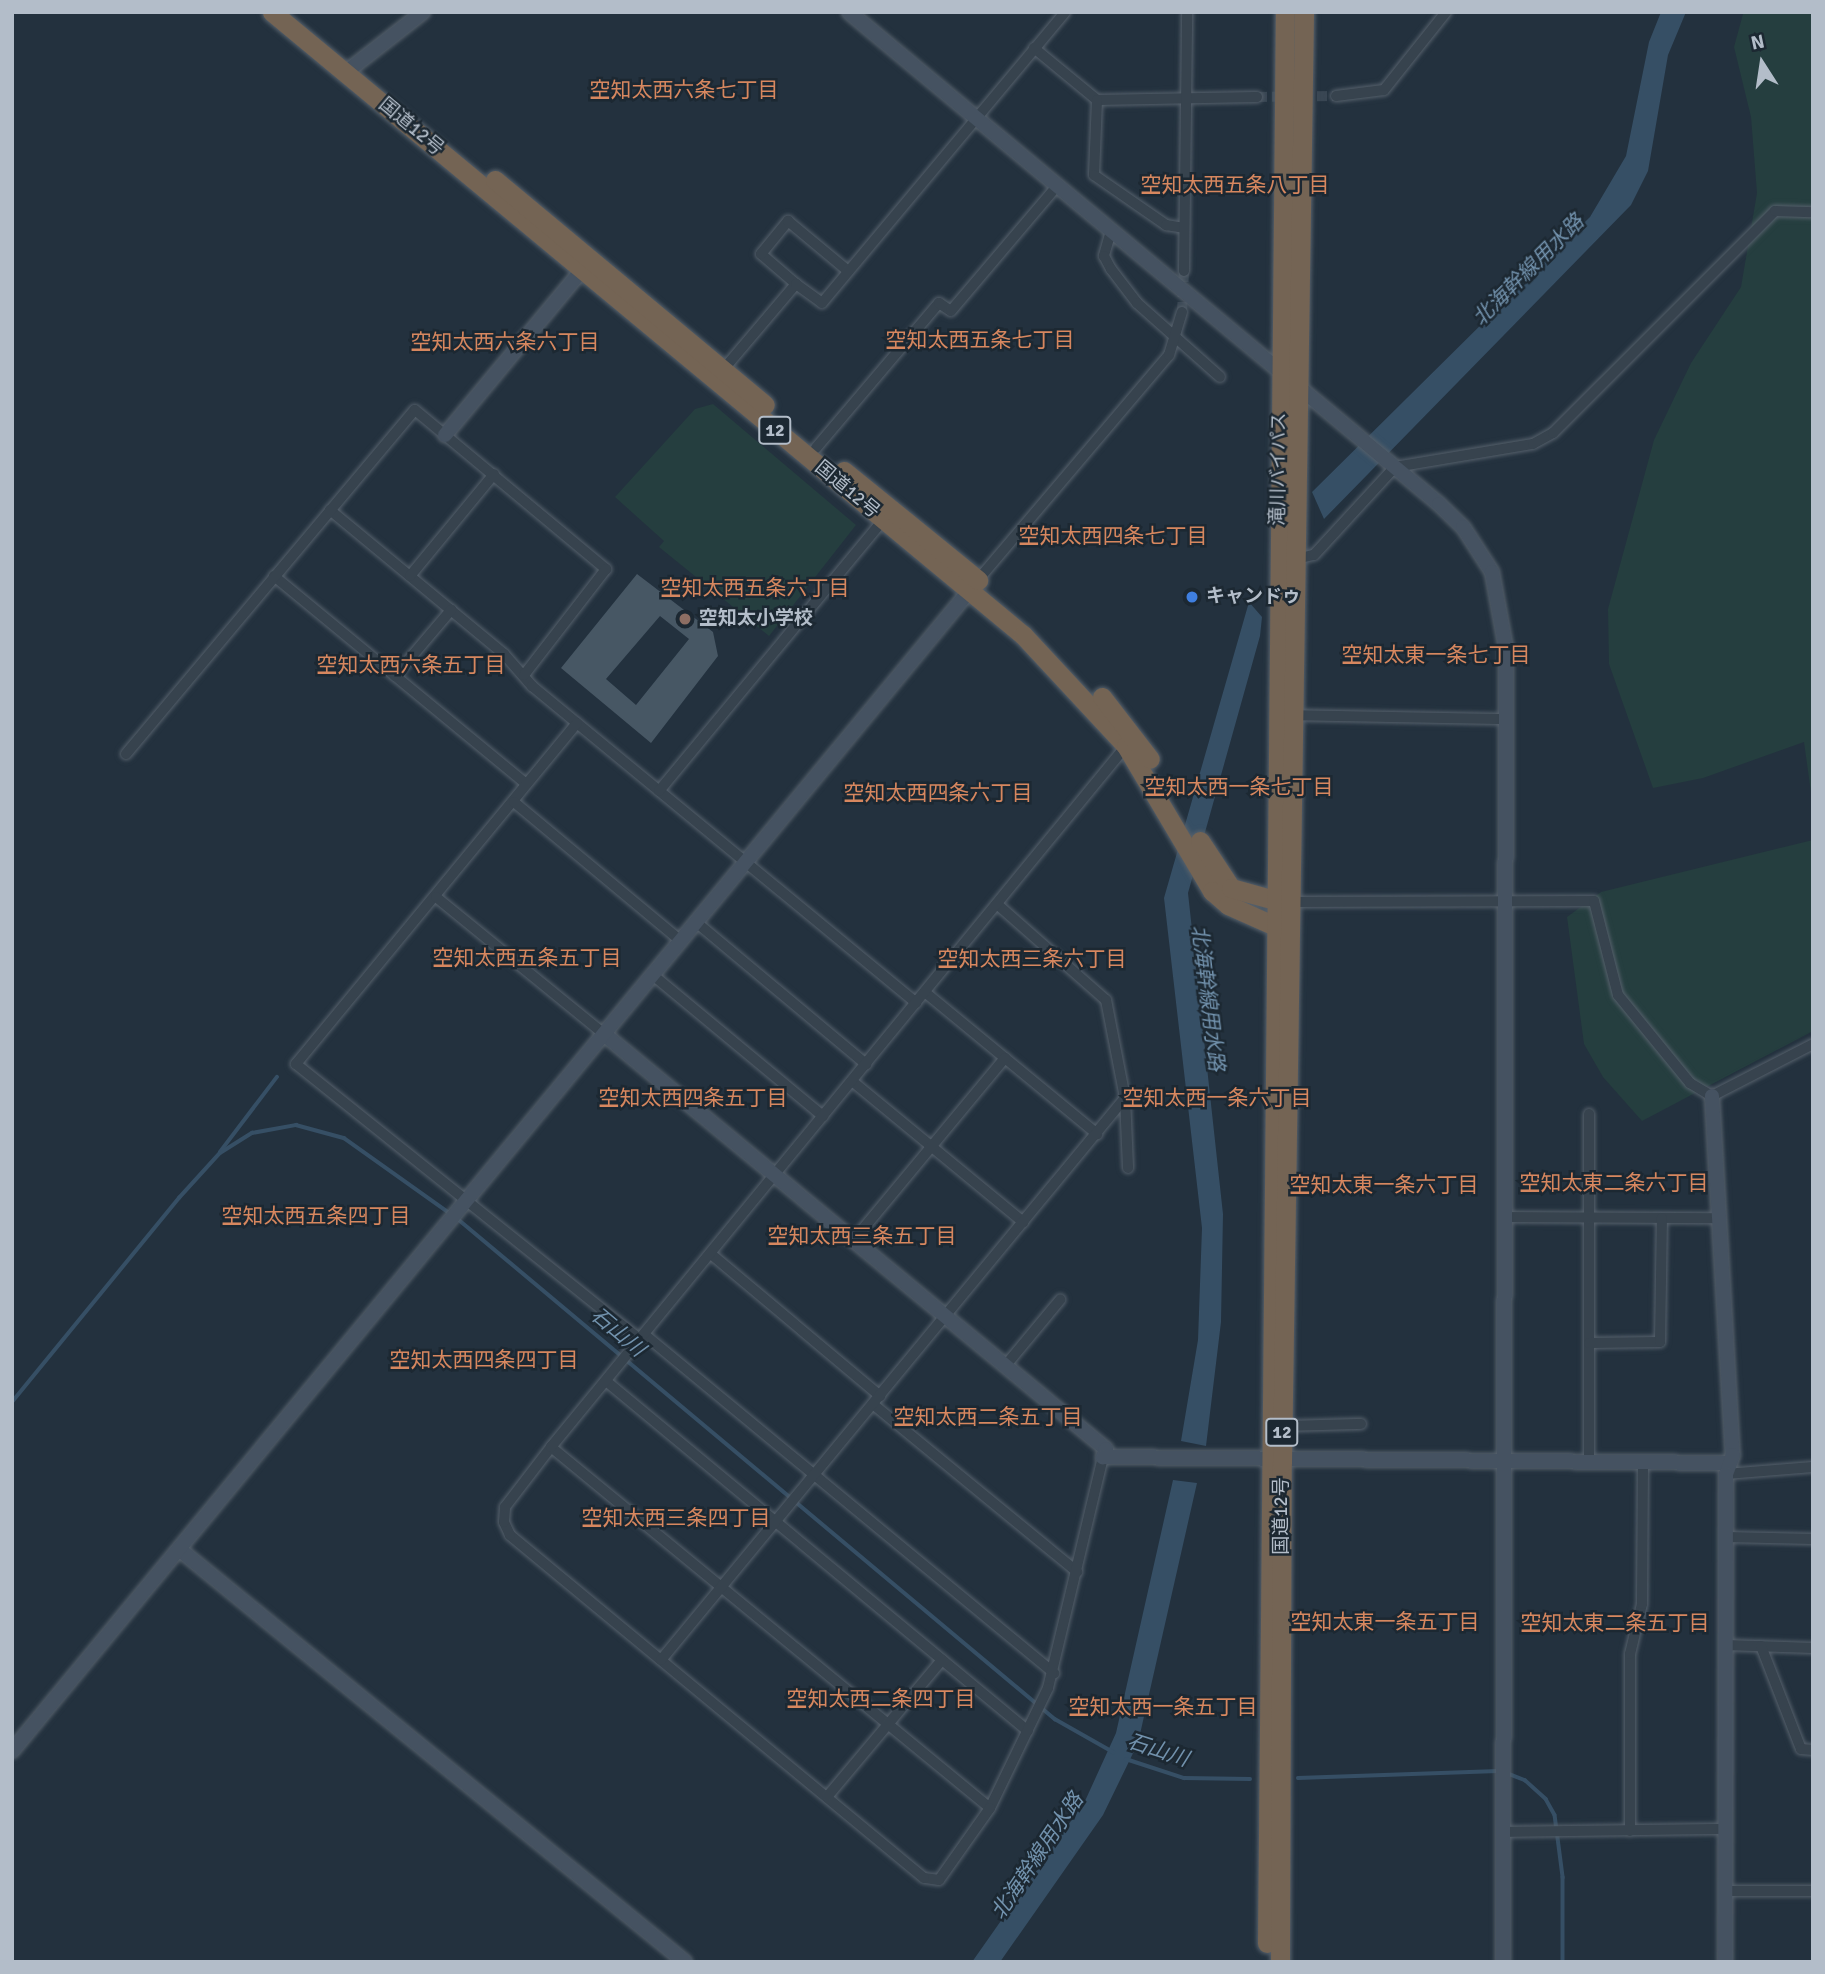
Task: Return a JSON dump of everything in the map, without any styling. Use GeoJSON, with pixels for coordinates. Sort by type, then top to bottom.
{"type":"FeatureCollection","features":[{"type":"Feature","properties":{"kind":"highway","name":"国道12号"},"geometry":{"type":"LineString","coordinates":[[272,12],[331,53],[582,270],[883,520],[974,585],[1060,670],[1126,746],[1176,811]]}},
{"type":"Feature","properties":{"kind":"highway","name":"国道12号"},"geometry":{"type":"LineString","coordinates":[[292,12],[331,53]]}},
{"type":"Feature","properties":{"kind":"highway","name":"滝川バイパス"},"geometry":{"type":"LineString","coordinates":[[1284,12],[1275,713],[1284,902]]}},
{"type":"Feature","properties":{"kind":"highway","name":"滝川バイパス"},"geometry":{"type":"LineString","coordinates":[[1284,902],[1295,715],[1304,12]]}},
{"type":"Feature","properties":{"kind":"highway","name":"国道12号"},"geometry":{"type":"LineString","coordinates":[[350,69],[817,448],[1091,685],[1132,731],[1227,905],[1275,926],[1274,1463],[1267,1962]]}},
{"type":"Feature","properties":{"kind":"highway","name":"国道12号"},"geometry":{"type":"LineString","coordinates":[[1208,871],[1231,888],[1284,902],[1283,1426],[1274,1463],[1280,1962]]}},
{"type":"Feature","properties":{"kind":"highway"},"geometry":{"type":"LineString","coordinates":[[1275,926],[1284,902]]}},
{"type":"Feature","properties":{"kind":"street"},"geometry":{"type":"LineString","coordinates":[[350,69],[423,12]]}},
{"type":"Feature","properties":{"kind":"street"},"geometry":{"type":"LineString","coordinates":[[849,12],[1391,463],[1463,527],[1492,572],[1502,609],[1506,719],[1503,1962]]}},
{"type":"Feature","properties":{"kind":"street"},"geometry":{"type":"LineString","coordinates":[[848,271],[788,221],[761,254],[822,303],[1065,12]]}},
{"type":"Feature","properties":{"kind":"street"},"geometry":{"type":"LineString","coordinates":[[1184,271],[1187,12]]}},
{"type":"Feature","properties":{"kind":"street"},"geometry":{"type":"LineString","coordinates":[[1336,96],[1384,90],[1446,12]]}},
{"type":"Feature","properties":{"kind":"street"},"geometry":{"type":"LineString","coordinates":[[1034,48],[1097,100],[1186,96],[1257,97]]}},
{"type":"Feature","properties":{"kind":"street"},"geometry":{"type":"LineString","coordinates":[[1097,100],[1094,175],[1166,225],[1184,228]]}},
{"type":"Feature","properties":{"kind":"street"},"geometry":{"type":"LineString","coordinates":[[817,448],[939,303],[951,311],[1057,186]]}},
{"type":"Feature","properties":{"kind":"street"},"geometry":{"type":"LineString","coordinates":[[1296,559],[1314,555],[1391,463],[1533,444],[1553,433],[1775,211],[1813,212]]}},
{"type":"Feature","properties":{"kind":"street"},"geometry":{"type":"LineString","coordinates":[[1111,231],[1104,256],[1111,269],[1137,303],[1220,377]]}},
{"type":"Feature","properties":{"kind":"street"},"geometry":{"type":"LineString","coordinates":[[444,435],[582,270]]}},
{"type":"Feature","properties":{"kind":"street"},"geometry":{"type":"LineString","coordinates":[[723,370],[796,284]]}},
{"type":"Feature","properties":{"kind":"street"},"geometry":{"type":"LineString","coordinates":[[12,1751],[1177,338],[1182,312]]}},
{"type":"Feature","properties":{"kind":"street"},"geometry":{"type":"LineString","coordinates":[[126,754],[415,410],[606,569],[524,675]]}},
{"type":"Feature","properties":{"kind":"street"},"geometry":{"type":"LineString","coordinates":[[410,576],[494,474]]}},
{"type":"Feature","properties":{"kind":"street"},"geometry":{"type":"LineString","coordinates":[[330,510],[451,610],[577,723],[916,1003]]}},
{"type":"Feature","properties":{"kind":"street"},"geometry":{"type":"LineString","coordinates":[[659,791],[883,520]]}},
{"type":"Feature","properties":{"kind":"street"},"geometry":{"type":"LineString","coordinates":[[274,576],[526,784]]}},
{"type":"Feature","properties":{"kind":"street"},"geometry":{"type":"LineString","coordinates":[[395,676],[451,610]]}},
{"type":"Feature","properties":{"kind":"street"},"geometry":{"type":"LineString","coordinates":[[1275,713],[1506,719]]}},
{"type":"Feature","properties":{"kind":"street"},"geometry":{"type":"LineString","coordinates":[[577,723],[436,897],[296,1063],[465,1204],[643,1337],[1054,1672]]}},
{"type":"Feature","properties":{"kind":"street"},"geometry":{"type":"LineString","coordinates":[[436,897],[774,1177],[1006,1365],[1106,1450],[1048,1688],[990,1808],[939,1880],[924,1878],[510,1535],[505,1507],[551,1447],[643,1337],[774,1177],[823,1116],[916,1003],[926,993],[1126,746]]}},
{"type":"Feature","properties":{"kind":"street"},"geometry":{"type":"LineString","coordinates":[[514,802],[681,941]]}},
{"type":"Feature","properties":{"kind":"street"},"geometry":{"type":"LineString","coordinates":[[1284,902],[1594,901],[1618,995],[1690,1083],[1712,1096]]}},
{"type":"Feature","properties":{"kind":"street"},"geometry":{"type":"LineString","coordinates":[[997,904],[1098,988],[1106,1000],[1125,1098],[1128,1168]]}},
{"type":"Feature","properties":{"kind":"street"},"geometry":{"type":"LineString","coordinates":[[696,922],[866,1064]]}},
{"type":"Feature","properties":{"kind":"street"},"geometry":{"type":"LineString","coordinates":[[653,975],[823,1116]]}},
{"type":"Feature","properties":{"kind":"street"},"geometry":{"type":"LineString","coordinates":[[926,993],[1097,1134]]}},
{"type":"Feature","properties":{"kind":"street"},"geometry":{"type":"LineString","coordinates":[[1712,1096],[1813,1044]]}},
{"type":"Feature","properties":{"kind":"street"},"geometry":{"type":"LineString","coordinates":[[853,1241],[1005,1058]]}},
{"type":"Feature","properties":{"kind":"street"},"geometry":{"type":"LineString","coordinates":[[852,1081],[1023,1222]]}},
{"type":"Feature","properties":{"kind":"street"},"geometry":{"type":"LineString","coordinates":[[1712,1096],[1733,1455],[1726,1469],[1725,1962]]}},
{"type":"Feature","properties":{"kind":"street"},"geometry":{"type":"LineString","coordinates":[[661,1660],[1125,1098]]}},
{"type":"Feature","properties":{"kind":"street"},"geometry":{"type":"LineString","coordinates":[[1588,1114],[1589,1461]]}},
{"type":"Feature","properties":{"kind":"street"},"geometry":{"type":"LineString","coordinates":[[1505,1217],[1718,1218]]}},
{"type":"Feature","properties":{"kind":"street"},"geometry":{"type":"LineString","coordinates":[[1589,1342],[1660,1342],[1662,1218]]}},
{"type":"Feature","properties":{"kind":"street"},"geometry":{"type":"LineString","coordinates":[[711,1254],[1077,1572]]}},
{"type":"Feature","properties":{"kind":"street"},"geometry":{"type":"LineString","coordinates":[[1006,1365],[1060,1300]]}},
{"type":"Feature","properties":{"kind":"street"},"geometry":{"type":"LineString","coordinates":[[606,1381],[1028,1731]]}},
{"type":"Feature","properties":{"kind":"street"},"geometry":{"type":"LineString","coordinates":[[1283,1426],[1361,1424]]}},
{"type":"Feature","properties":{"kind":"street"},"geometry":{"type":"LineString","coordinates":[[551,1447],[990,1808]]}},
{"type":"Feature","properties":{"kind":"street"},"geometry":{"type":"LineString","coordinates":[[1103,1457],[1274,1463],[1643,1461],[1726,1469],[1813,1467]]}},
{"type":"Feature","properties":{"kind":"street"},"geometry":{"type":"LineString","coordinates":[[1630,1831],[1630,1654],[1642,1604],[1643,1461]]}},
{"type":"Feature","properties":{"kind":"street"},"geometry":{"type":"LineString","coordinates":[[1726,1537],[1813,1539]]}},
{"type":"Feature","properties":{"kind":"street"},"geometry":{"type":"LineString","coordinates":[[179,1549],[685,1962]]}},
{"type":"Feature","properties":{"kind":"street"},"geometry":{"type":"LineString","coordinates":[[1725,1645],[1813,1648]]}},
{"type":"Feature","properties":{"kind":"street"},"geometry":{"type":"LineString","coordinates":[[1761,1646],[1801,1749],[1813,1750]]}},
{"type":"Feature","properties":{"kind":"street"},"geometry":{"type":"LineString","coordinates":[[827,1797],[942,1660]]}},
{"type":"Feature","properties":{"kind":"street"},"geometry":{"type":"LineString","coordinates":[[1503,1832],[1727,1829]]}},
{"type":"Feature","properties":{"kind":"street"},"geometry":{"type":"LineString","coordinates":[[1726,1891],[1813,1891]]}},
{"type":"Feature","properties":{"kind":"green space"},"geometry":{"type":"Polygon","coordinates":[[[1813,12],[1813,807],[1804,742],[1703,778],[1653,788],[1609,664],[1608,609],[1654,440],[1691,363],[1741,287],[1757,193],[1751,117],[1734,47],[1743,14],[1813,12]]]}},
{"type":"Feature","properties":{"kind":"green space"},"geometry":{"type":"Polygon","coordinates":[[[713,404],[856,525],[769,636],[659,547],[664,541],[615,497],[695,409],[713,404]]]}},
{"type":"Feature","properties":{"kind":"green space"},"geometry":{"type":"Polygon","coordinates":[[[1813,840],[1813,1031],[1642,1121],[1603,1077],[1584,1044],[1567,917],[1601,892],[1813,840]]]}},
{"type":"Feature","properties":{"kind":"water"},"geometry":{"type":"Polygon","coordinates":[[[1661,12],[1686,12],[1668,55],[1648,171],[1631,205],[1324,519],[1312,492],[1590,217],[1626,156],[1649,42],[1661,12]]]}},
{"type":"Feature","properties":{"kind":"water"},"geometry":{"type":"Polygon","coordinates":[[[1249,602],[1262,617],[1260,636],[1188,893],[1223,1214],[1221,1322],[1206,1446],[1181,1441],[1198,1340],[1202,1228],[1164,898],[1249,602]]]}},
{"type":"Feature","properties":{"kind":"water"},"geometry":{"type":"Polygon","coordinates":[[[1173,1480],[1197,1483],[1138,1743],[1103,1815],[1000,1962],[972,1962],[1085,1801],[1116,1733],[1173,1480]]]}},
{"type":"Feature","properties":{"kind":"building","name":"空知太小学校"},"geometry":{"type":"Polygon","coordinates":[[[637,574],[713,632],[718,656],[651,743],[561,668],[637,574]],[[660,616],[606,679],[636,705],[689,639],[660,616]]]}},
{"type":"Feature","properties":{"kind":"waterway"},"geometry":{"type":"LineString","coordinates":[[220,1152],[277,1077]]}},
{"type":"Feature","properties":{"kind":"waterway","name":"石山川"},"geometry":{"type":"LineString","coordinates":[[12,1402],[179,1198],[220,1153],[252,1133],[296,1125],[344,1138],[451,1214]]}},
{"type":"Feature","properties":{"kind":"waterway","name":"石山川"},"geometry":{"type":"LineString","coordinates":[[458,1219],[1055,1719],[1113,1752]]}},
{"type":"Feature","properties":{"kind":"waterway","name":"石山川"},"geometry":{"type":"LineString","coordinates":[[1126,1759],[1184,1778],[1250,1779]]}},
{"type":"Feature","properties":{"kind":"waterway","name":"石山川"},"geometry":{"type":"LineString","coordinates":[[1298,1778],[1498,1771]]}},
{"type":"Feature","properties":{"kind":"waterway","name":"石山川"},"geometry":{"type":"LineString","coordinates":[[1509,1774],[1525,1780],[1546,1799],[1555,1815],[1563,1877],[1563,1962]]}},
{"type":"Feature","properties":{"kind":"tunnel"},"geometry":{"type":"LineString","coordinates":[[1257,97],[1336,96]]}},
{"type":"Feature","properties":{"kind":"tunnel"},"geometry":{"type":"LineString","coordinates":[[1182,312],[1184,271]]}},
{"type":"Feature","properties":{"kind":"place","name":"キャンドゥ"},"geometry":{"type":"Point","coordinates":[1192,597]}},
{"type":"Feature","properties":{"kind":"place","name":"空知太小学校"},"geometry":{"type":"Point","coordinates":[685,619]}},
{"type":"Feature","properties":{"kind":"district","name":"空知太西六条七丁目"},"geometry":{"type":"Point","coordinates":[684,90]}},
{"type":"Feature","properties":{"kind":"district","name":"空知太西五条八丁目"},"geometry":{"type":"Point","coordinates":[1235,185]}},
{"type":"Feature","properties":{"kind":"district","name":"空知太西五条七丁目"},"geometry":{"type":"Point","coordinates":[980,340]}},
{"type":"Feature","properties":{"kind":"district","name":"空知太西六条六丁目"},"geometry":{"type":"Point","coordinates":[505,342]}},
{"type":"Feature","properties":{"kind":"district","name":"空知太西四条七丁目"},"geometry":{"type":"Point","coordinates":[1113,536]}},
{"type":"Feature","properties":{"kind":"district","name":"空知太西五条六丁目"},"geometry":{"type":"Point","coordinates":[755,588]}},
{"type":"Feature","properties":{"kind":"district","name":"空知太東一条七丁目"},"geometry":{"type":"Point","coordinates":[1436,655]}},
{"type":"Feature","properties":{"kind":"district","name":"空知太西六条五丁目"},"geometry":{"type":"Point","coordinates":[411,665]}},
{"type":"Feature","properties":{"kind":"district","name":"空知太西一条七丁目"},"geometry":{"type":"Point","coordinates":[1239,787]}},
{"type":"Feature","properties":{"kind":"district","name":"空知太西四条六丁目"},"geometry":{"type":"Point","coordinates":[938,793]}},
{"type":"Feature","properties":{"kind":"district","name":"空知太西五条五丁目"},"geometry":{"type":"Point","coordinates":[527,958]}},
{"type":"Feature","properties":{"kind":"district","name":"空知太西三条六丁目"},"geometry":{"type":"Point","coordinates":[1032,959]}},
{"type":"Feature","properties":{"kind":"district","name":"空知太西四条五丁目"},"geometry":{"type":"Point","coordinates":[693,1098]}},
{"type":"Feature","properties":{"kind":"district","name":"空知太西一条六丁目"},"geometry":{"type":"Point","coordinates":[1217,1098]}},
{"type":"Feature","properties":{"kind":"district","name":"空知太東二条六丁目"},"geometry":{"type":"Point","coordinates":[1614,1183]}},
{"type":"Feature","properties":{"kind":"district","name":"空知太東一条六丁目"},"geometry":{"type":"Point","coordinates":[1384,1185]}},
{"type":"Feature","properties":{"kind":"district","name":"空知太西五条四丁目"},"geometry":{"type":"Point","coordinates":[316,1216]}},
{"type":"Feature","properties":{"kind":"district","name":"空知太西三条五丁目"},"geometry":{"type":"Point","coordinates":[862,1236]}},
{"type":"Feature","properties":{"kind":"district","name":"空知太西四条四丁目"},"geometry":{"type":"Point","coordinates":[484,1360]}},
{"type":"Feature","properties":{"kind":"district","name":"空知太西二条五丁目"},"geometry":{"type":"Point","coordinates":[988,1417]}},
{"type":"Feature","properties":{"kind":"district","name":"空知太西三条四丁目"},"geometry":{"type":"Point","coordinates":[676,1518]}},
{"type":"Feature","properties":{"kind":"district","name":"空知太東一条五丁目"},"geometry":{"type":"Point","coordinates":[1385,1622]}},
{"type":"Feature","properties":{"kind":"district","name":"空知太東二条五丁目"},"geometry":{"type":"Point","coordinates":[1615,1623]}},
{"type":"Feature","properties":{"kind":"district","name":"空知太西二条四丁目"},"geometry":{"type":"Point","coordinates":[881,1699]}},
{"type":"Feature","properties":{"kind":"district","name":"空知太西一条五丁目"},"geometry":{"type":"Point","coordinates":[1163,1707]}},
{"type":"Feature","properties":{"kind":"water label","name":"北海幹線用水路"},"geometry":{"type":"Point","coordinates":[1528,270]}},
{"type":"Feature","properties":{"kind":"water label","name":"北海幹線用水路"},"geometry":{"type":"Point","coordinates":[1208,998]}},
{"type":"Feature","properties":{"kind":"water label","name":"北海幹線用水路"},"geometry":{"type":"Point","coordinates":[1037,1856]}}]}
